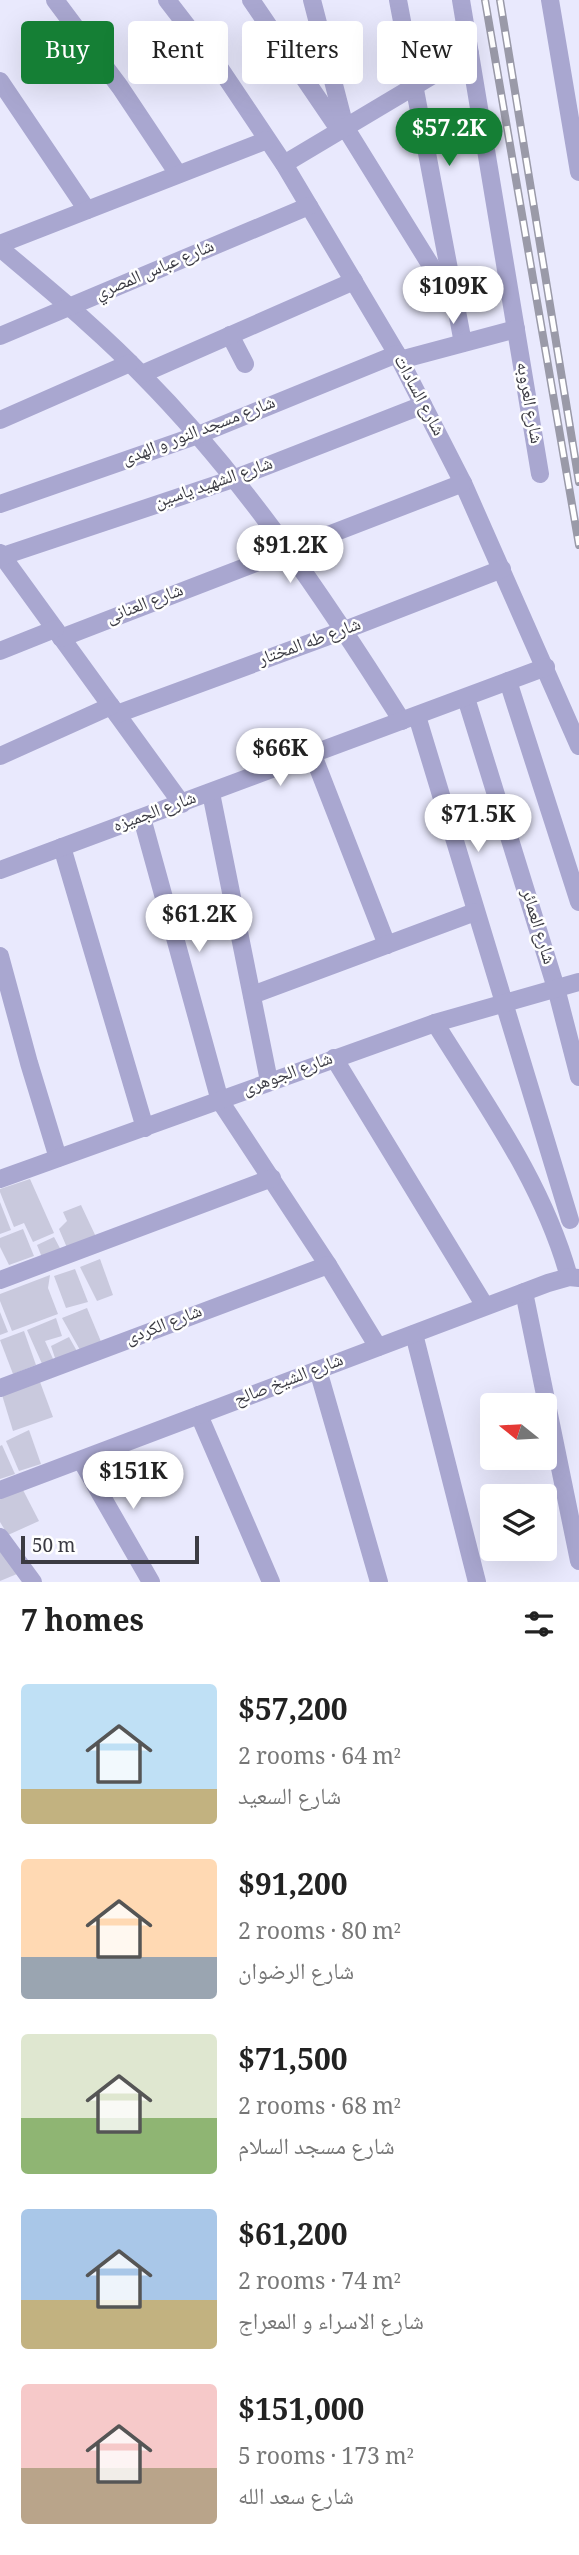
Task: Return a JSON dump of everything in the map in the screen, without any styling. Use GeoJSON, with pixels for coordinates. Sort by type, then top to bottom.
{"type":"FeatureCollection","features":[{"type":"Feature","properties":{"kind":"street"},"geometry":{"type":"LineString","coordinates":[[55,0],[120,88],[178,174]]}},
{"type":"Feature","properties":{"kind":"street","name":"شارع السادات"},"geometry":{"type":"LineString","coordinates":[[167,0],[221,70],[284,164],[398,357],[463,483],[579,746]]}},
{"type":"Feature","properties":{"kind":"street"},"geometry":{"type":"LineString","coordinates":[[251,0],[343,129],[456,307]]}},
{"type":"Feature","properties":{"kind":"street"},"geometry":{"type":"LineString","coordinates":[[312,0],[343,129]]}},
{"type":"Feature","properties":{"kind":"street"},"geometry":{"type":"LineString","coordinates":[[398,0],[463,343]]}},
{"type":"Feature","properties":{"kind":"street","name":"شارع العروبه"},"geometry":{"type":"LineString","coordinates":[[461,0],[465,21]]}},
{"type":"Feature","properties":{"kind":"street"},"geometry":{"type":"LineString","coordinates":[[550,0],[579,172]]}},
{"type":"Feature","properties":{"kind":"street"},"geometry":{"type":"LineString","coordinates":[[0,81],[88,210]]}},
{"type":"Feature","properties":{"kind":"street"},"geometry":{"type":"LineString","coordinates":[[284,164],[421,84]]}},
{"type":"Feature","properties":{"kind":"street","name":"شارع العروبه"},"geometry":{"type":"LineString","coordinates":[[475,84],[540,474]]}},
{"type":"Feature","properties":{"kind":"street"},"geometry":{"type":"LineString","coordinates":[[267,140],[0,246],[136,369],[198,435],[289,549],[409,719],[575,1219],[552,1224]]}},
{"type":"Feature","properties":{"kind":"street","name":"شارع عباس المصري"},"geometry":{"type":"LineString","coordinates":[[0,336],[310,206]]}},
{"type":"Feature","properties":{"kind":"street"},"geometry":{"type":"LineString","coordinates":[[0,420],[230,335],[354,281]]}},
{"type":"Feature","properties":{"kind":"street","name":"شارع مسجد النور و الهدى"},"geometry":{"type":"LineString","coordinates":[[0,504],[198,435],[398,357],[516,329]]}},
{"type":"Feature","properties":{"kind":"street"},"geometry":{"type":"LineString","coordinates":[[230,335],[245,364]]}},
{"type":"Feature","properties":{"kind":"street","name":"شارع الشهيد ياسين"},"geometry":{"type":"LineString","coordinates":[[1,555],[233,479],[423,405]]}},
{"type":"Feature","properties":{"kind":"street","name":"شارع العنانى"},"geometry":{"type":"LineString","coordinates":[[0,651],[58,633],[463,483]]}},
{"type":"Feature","properties":{"kind":"street"},"geometry":{"type":"LineString","coordinates":[[1,555],[182,804]]}},
{"type":"Feature","properties":{"kind":"street","name":"شارع طه المختار"},"geometry":{"type":"LineString","coordinates":[[0,756],[114,710],[345,630],[502,569]]}},
{"type":"Feature","properties":{"kind":"street","name":"شارع الجميزه"},"geometry":{"type":"LineString","coordinates":[[1,868],[182,804],[546,667]]}},
{"type":"Feature","properties":{"kind":"street"},"geometry":{"type":"LineString","coordinates":[[508,681],[579,902]]}},
{"type":"Feature","properties":{"kind":"street","name":"شارع العمائر"},"geometry":{"type":"LineString","coordinates":[[466,698],[556,988],[579,1077]]}},
{"type":"Feature","properties":{"kind":"street"},"geometry":{"type":"LineString","coordinates":[[313,755],[387,944]]}},
{"type":"Feature","properties":{"kind":"street"},"geometry":{"type":"LineString","coordinates":[[211,793],[269,1081]]}},
{"type":"Feature","properties":{"kind":"street"},"geometry":{"type":"LineString","coordinates":[[142,818],[220,1101],[379,1347]]}},
{"type":"Feature","properties":{"kind":"street"},"geometry":{"type":"LineString","coordinates":[[62,847],[145,1128]]}},
{"type":"Feature","properties":{"kind":"street"},"geometry":{"type":"LineString","coordinates":[[252,995],[475,912]]}},
{"type":"Feature","properties":{"kind":"street"},"geometry":{"type":"LineString","coordinates":[[0,956],[58,1158]]}},
{"type":"Feature","properties":{"kind":"street","name":"شارع الجوهرى"},"geometry":{"type":"LineString","coordinates":[[0,1179],[435,1023],[579,982]]}},
{"type":"Feature","properties":{"kind":"street"},"geometry":{"type":"LineString","coordinates":[[435,1023],[524,1165],[574,1277]]}},
{"type":"Feature","properties":{"kind":"street"},"geometry":{"type":"LineString","coordinates":[[334,1058],[485,1306]]}},
{"type":"Feature","properties":{"kind":"street"},"geometry":{"type":"LineString","coordinates":[[0,1280],[272,1178]]}},
{"type":"Feature","properties":{"kind":"street","name":"شارع الكردى"},"geometry":{"type":"LineString","coordinates":[[0,1388],[328,1265]]}},
{"type":"Feature","properties":{"kind":"street","name":"شارع الشيخ صالح"},"geometry":{"type":"LineString","coordinates":[[0,1490],[485,1306],[574,1277]]}},
{"type":"Feature","properties":{"kind":"street"},"geometry":{"type":"LineString","coordinates":[[524,1292],[579,1561]]}},
{"type":"Feature","properties":{"kind":"street"},"geometry":{"type":"LineString","coordinates":[[414,1334],[477,1582]]}},
{"type":"Feature","properties":{"kind":"street"},"geometry":{"type":"LineString","coordinates":[[318,1370],[379,1582]]}},
{"type":"Feature","properties":{"kind":"street"},"geometry":{"type":"LineString","coordinates":[[199,1415],[271,1582]]}},
{"type":"Feature","properties":{"kind":"street"},"geometry":{"type":"LineString","coordinates":[[81,1460],[151,1582]]}},
{"type":"Feature","properties":{"kind":"street"},"geometry":{"type":"LineString","coordinates":[[0,1537],[32,1582]]}},
{"type":"Feature","properties":{"kind":"building"},"geometry":{"type":"Polygon","coordinates":[[[30,1179],[54,1233],[33,1242],[24,1223],[14,1227],[0,1192],[0,1189],[30,1179]]]}},
{"type":"Feature","properties":{"kind":"building"},"geometry":{"type":"Polygon","coordinates":[[[0,1202],[11,1230],[0,1234],[0,1202]]]}},
{"type":"Feature","properties":{"kind":"building"},"geometry":{"type":"Polygon","coordinates":[[[81,1205],[97,1239],[68,1250],[59,1229],[67,1221],[63,1212],[81,1205]]]}},
{"type":"Feature","properties":{"kind":"building"},"geometry":{"type":"Polygon","coordinates":[[[23,1229],[34,1256],[9,1265],[0,1247],[0,1238],[23,1229]]]}},
{"type":"Feature","properties":{"kind":"building"},"geometry":{"type":"Polygon","coordinates":[[[54,1237],[62,1252],[43,1260],[37,1245],[54,1237]]]}},
{"type":"Feature","properties":{"kind":"building"},"geometry":{"type":"Polygon","coordinates":[[[100,1259],[113,1295],[97,1301],[80,1267],[100,1259]]]}},
{"type":"Feature","properties":{"kind":"building"},"geometry":{"type":"Polygon","coordinates":[[[75,1269],[88,1302],[66,1308],[54,1276],[75,1269]]]}},
{"type":"Feature","properties":{"kind":"building"},"geometry":{"type":"Polygon","coordinates":[[[50,1275],[48,1288],[58,1314],[12,1331],[0,1301],[0,1294],[50,1275]]]}},
{"type":"Feature","properties":{"kind":"building"},"geometry":{"type":"Polygon","coordinates":[[[87,1308],[102,1344],[80,1350],[62,1318],[87,1308]]]}},
{"type":"Feature","properties":{"kind":"building"},"geometry":{"type":"Polygon","coordinates":[[[0,1312],[8,1332],[0,1335],[0,1312]]]}},
{"type":"Feature","properties":{"kind":"building"},"geometry":{"type":"Polygon","coordinates":[[[56,1318],[62,1336],[45,1341],[54,1361],[43,1366],[27,1330],[56,1318]]]}},
{"type":"Feature","properties":{"kind":"building"},"geometry":{"type":"Polygon","coordinates":[[[24,1331],[36,1365],[13,1374],[0,1340],[24,1331]]]}},
{"type":"Feature","properties":{"kind":"building"},"geometry":{"type":"Polygon","coordinates":[[[69,1337],[78,1353],[56,1361],[51,1346],[69,1337]]]}},
{"type":"Feature","properties":{"kind":"building"},"geometry":{"type":"Polygon","coordinates":[[[40,1382],[53,1417],[13,1431],[2,1395],[40,1382]]]}},
{"type":"Feature","properties":{"kind":"building"},"geometry":{"type":"Polygon","coordinates":[[[29,1430],[41,1464],[19,1471],[6,1441],[29,1430]]]}},
{"type":"Feature","properties":{"kind":"building"},"geometry":{"type":"Polygon","coordinates":[[[2,1445],[15,1474],[0,1479],[0,1446],[2,1445]]]}},
{"type":"Feature","properties":{"kind":"building"},"geometry":{"type":"Polygon","coordinates":[[[23,1490],[39,1521],[8,1535],[0,1522],[0,1498],[23,1490]]]}},
{"type":"Feature","properties":{"kind":"building"},"geometry":{"type":"Polygon","coordinates":[[[0,1551],[17,1574],[0,1581],[0,1551]]]}},
{"type":"Feature","properties":{"kind":"railway"},"geometry":{"type":"LineString","coordinates":[[485,0],[579,545]]}},
{"type":"Feature","properties":{"kind":"railway"},"geometry":{"type":"LineString","coordinates":[[500,0],[579,482]]}}]}
